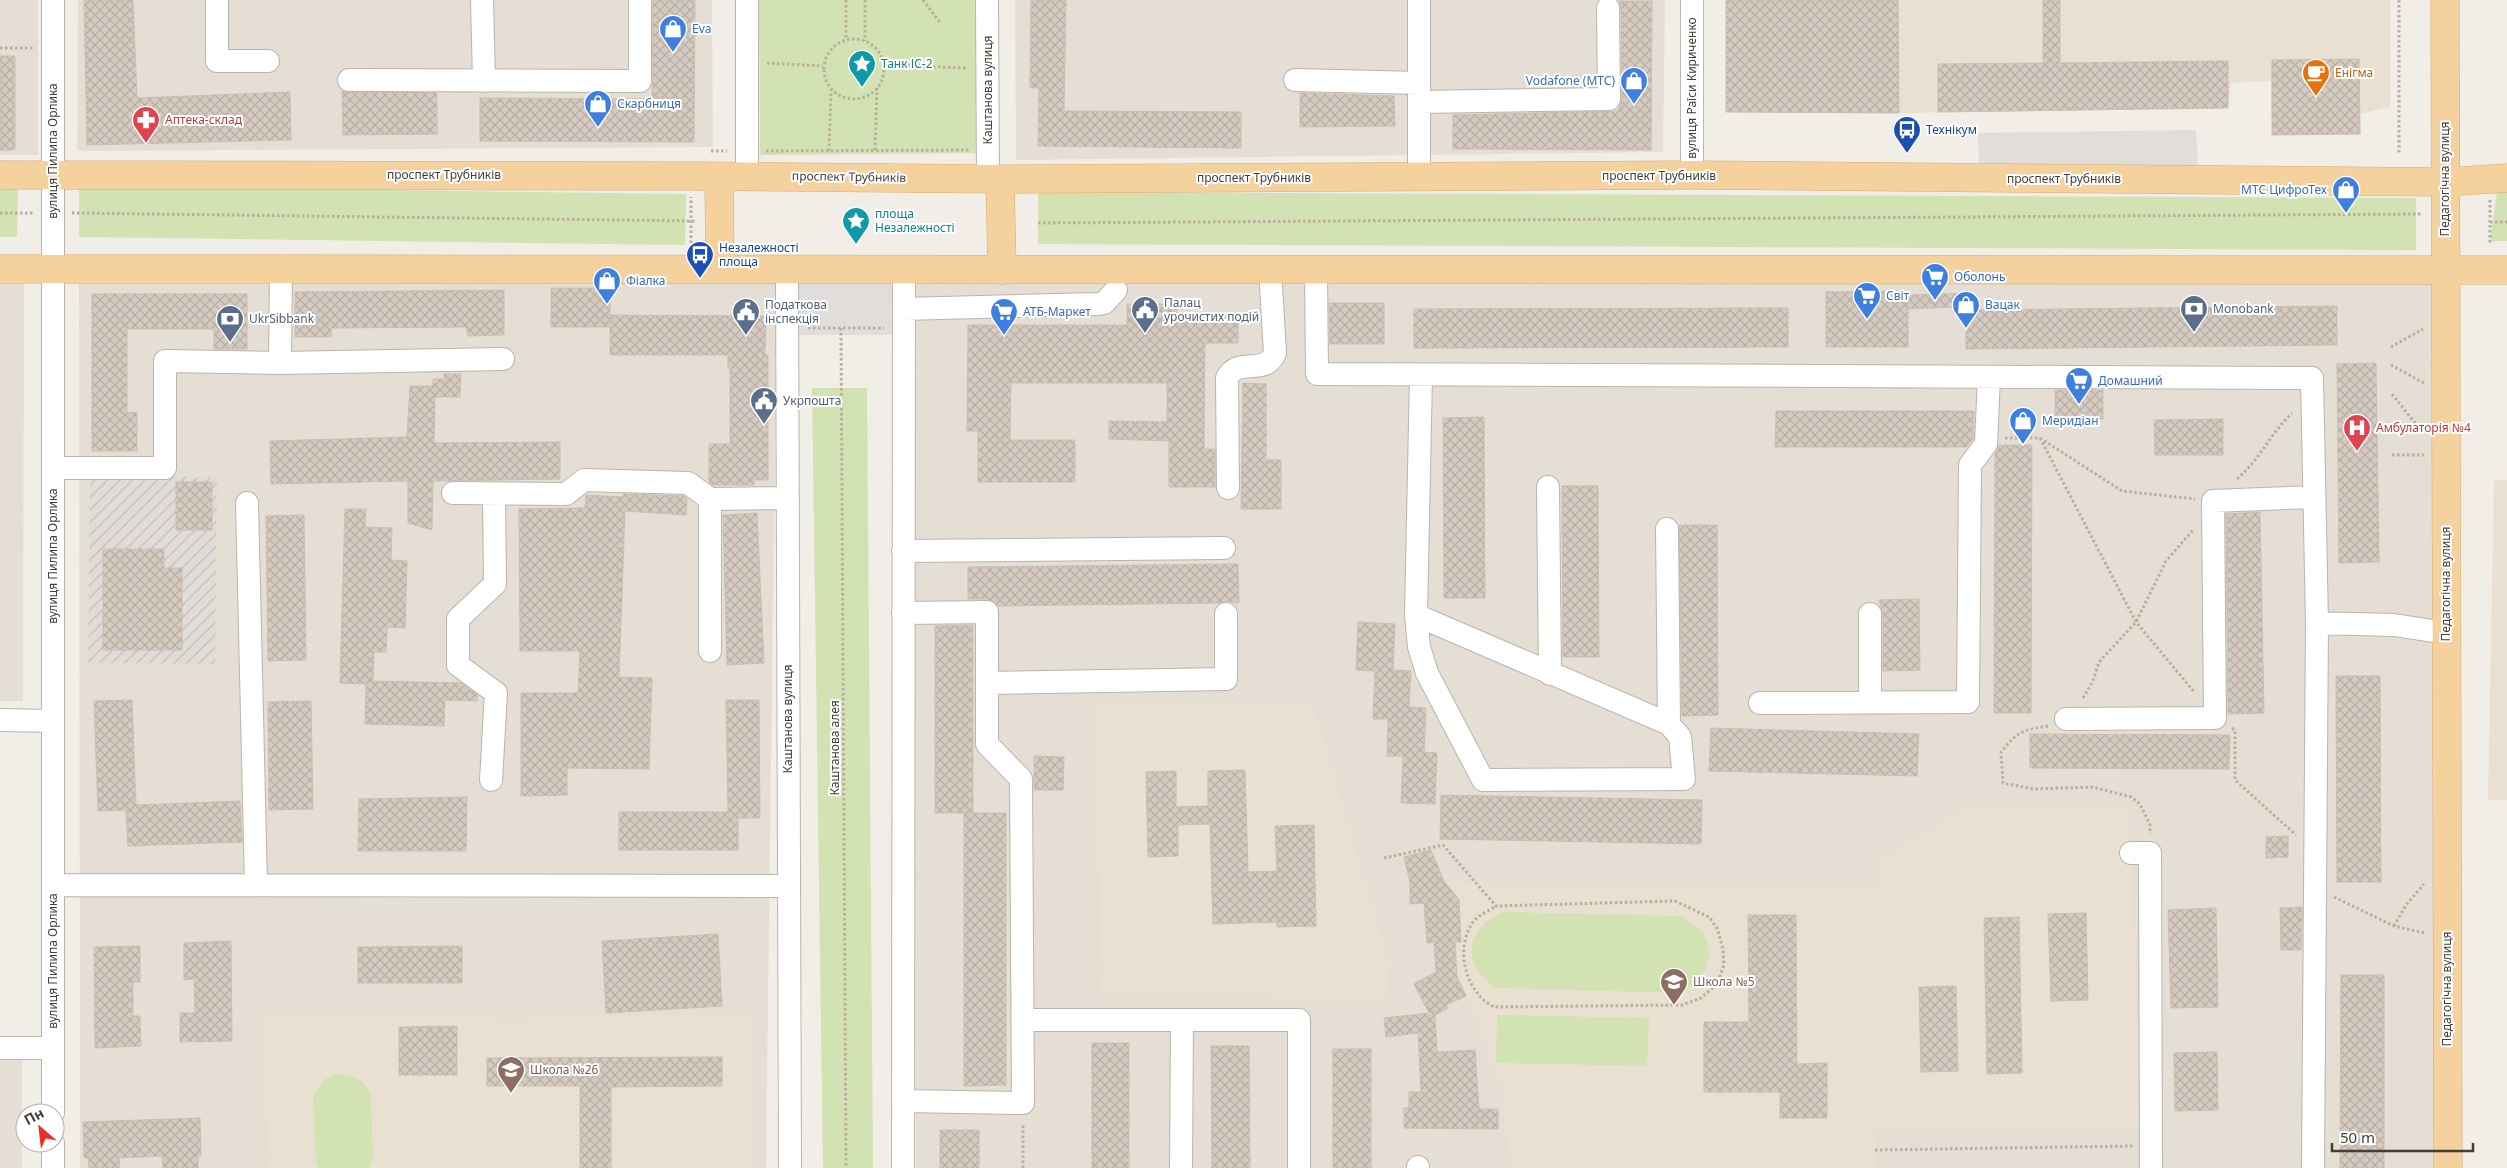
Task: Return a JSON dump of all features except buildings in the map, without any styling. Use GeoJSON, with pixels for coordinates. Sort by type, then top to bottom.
{"type":"FeatureCollection","features":[{"type":"Feature","properties":{"kind":"main road","name":"Педагогічна вулиця"},"geometry":{"type":"LineString","coordinates":[[2445,0],[2448,1168]]}},
{"type":"Feature","properties":{"kind":"main road","name":"проспект Трубників"},"geometry":{"type":"LineString","coordinates":[[0,174],[747,176],[994,179],[1692,175],[2445,182],[2499,187]]}},
{"type":"Feature","properties":{"kind":"main road"},"geometry":{"type":"LineString","coordinates":[[719,176],[720,270]]}},
{"type":"Feature","properties":{"kind":"main road"},"geometry":{"type":"LineString","coordinates":[[994,179],[1002,270]]}},
{"type":"Feature","properties":{"kind":"main road"},"geometry":{"type":"LineString","coordinates":[[0,269],[2507,270]]}},
{"type":"Feature","properties":{"kind":"street","name":"вулиця Пилипа Орлика"},"geometry":{"type":"LineString","coordinates":[[53,0],[53,1103]]}},
{"type":"Feature","properties":{"kind":"street"},"geometry":{"type":"LineString","coordinates":[[217,0],[217,61],[268,61]]}},
{"type":"Feature","properties":{"kind":"street"},"geometry":{"type":"LineString","coordinates":[[482,0],[484,80]]}},
{"type":"Feature","properties":{"kind":"street"},"geometry":{"type":"LineString","coordinates":[[349,80],[640,82],[640,0]]}},
{"type":"Feature","properties":{"kind":"street"},"geometry":{"type":"LineString","coordinates":[[747,176],[748,0]]}},
{"type":"Feature","properties":{"kind":"street","name":"Каштанова вулиця"},"geometry":{"type":"LineString","coordinates":[[987,0],[988,68],[994,179]]}},
{"type":"Feature","properties":{"kind":"street"},"geometry":{"type":"LineString","coordinates":[[1419,0],[1419,177]]}},
{"type":"Feature","properties":{"kind":"street","name":"вулиця Раїси Кириченко"},"geometry":{"type":"LineString","coordinates":[[1692,0],[1692,175]]}},
{"type":"Feature","properties":{"kind":"street"},"geometry":{"type":"LineString","coordinates":[[1295,80],[1419,93],[1609,99],[1608,8]]}},
{"type":"Feature","properties":{"kind":"street"},"geometry":{"type":"LineString","coordinates":[[1228,488],[1227,378],[1231,370],[1236,368],[1264,365],[1272,361],[1275,353],[1270,269]]}},
{"type":"Feature","properties":{"kind":"street"},"geometry":{"type":"LineString","coordinates":[[280,362],[281,270]]}},
{"type":"Feature","properties":{"kind":"street","name":"Каштанова вулиця"},"geometry":{"type":"LineString","coordinates":[[787,270],[790,1168]]}},
{"type":"Feature","properties":{"kind":"street"},"geometry":{"type":"LineString","coordinates":[[903,1168],[904,270]]}},
{"type":"Feature","properties":{"kind":"street"},"geometry":{"type":"LineString","coordinates":[[1316,270],[1317,374],[2312,378],[2317,623],[2313,1168]]}},
{"type":"Feature","properties":{"kind":"street"},"geometry":{"type":"LineString","coordinates":[[904,318],[1098,304],[1104,303],[1116,290]]}},
{"type":"Feature","properties":{"kind":"street"},"geometry":{"type":"LineString","coordinates":[[53,468],[166,468],[165,361],[280,362],[503,359]]}},
{"type":"Feature","properties":{"kind":"street"},"geometry":{"type":"LineString","coordinates":[[1416,615],[1669,724],[1680,737],[1684,779],[1483,780],[1427,673],[1419,646],[1416,615],[1421,375]]}},
{"type":"Feature","properties":{"kind":"street"},"geometry":{"type":"LineString","coordinates":[[1760,702],[1968,702],[1970,465],[1986,444],[1989,377]]}},
{"type":"Feature","properties":{"kind":"street"},"geometry":{"type":"LineString","coordinates":[[453,493],[566,494],[584,480],[688,483],[710,499],[788,498]]}},
{"type":"Feature","properties":{"kind":"street"},"geometry":{"type":"LineString","coordinates":[[1548,487],[1550,674]]}},
{"type":"Feature","properties":{"kind":"street"},"geometry":{"type":"LineString","coordinates":[[491,780],[496,693],[458,665],[458,619],[495,584],[494,494]]}},
{"type":"Feature","properties":{"kind":"street"},"geometry":{"type":"LineString","coordinates":[[2066,719],[2215,718],[2213,501],[2314,497]]}},
{"type":"Feature","properties":{"kind":"street"},"geometry":{"type":"LineString","coordinates":[[710,499],[710,652]]}},
{"type":"Feature","properties":{"kind":"street"},"geometry":{"type":"LineString","coordinates":[[247,503],[256,885]]}},
{"type":"Feature","properties":{"kind":"street"},"geometry":{"type":"LineString","coordinates":[[1667,529],[1669,724]]}},
{"type":"Feature","properties":{"kind":"street"},"geometry":{"type":"LineString","coordinates":[[904,551],[1224,548]]}},
{"type":"Feature","properties":{"kind":"street"},"geometry":{"type":"LineString","coordinates":[[903,612],[987,612],[988,744],[1021,779],[1023,1103],[903,1101]]}},
{"type":"Feature","properties":{"kind":"street"},"geometry":{"type":"LineString","coordinates":[[988,683],[1226,678],[1226,614]]}},
{"type":"Feature","properties":{"kind":"street"},"geometry":{"type":"LineString","coordinates":[[1870,614],[1870,702]]}},
{"type":"Feature","properties":{"kind":"street"},"geometry":{"type":"LineString","coordinates":[[2317,623],[2394,625],[2446,633]]}},
{"type":"Feature","properties":{"kind":"street"},"geometry":{"type":"LineString","coordinates":[[0,720],[53,721]]}},
{"type":"Feature","properties":{"kind":"street"},"geometry":{"type":"LineString","coordinates":[[2140,853],[2151,1168]]}},
{"type":"Feature","properties":{"kind":"street"},"geometry":{"type":"LineString","coordinates":[[53,885],[789,886]]}},
{"type":"Feature","properties":{"kind":"street"},"geometry":{"type":"LineString","coordinates":[[1022,1020],[1299,1020],[1299,1168]]}},
{"type":"Feature","properties":{"kind":"street"},"geometry":{"type":"LineString","coordinates":[[1181,1168],[1182,1020]]}},
{"type":"Feature","properties":{"kind":"street"},"geometry":{"type":"LineString","coordinates":[[0,1048],[53,1048]]}},
{"type":"Feature","properties":{"kind":"street"},"geometry":{"type":"LineString","coordinates":[[53,1153],[53,1168]]}},
{"type":"Feature","properties":{"kind":"path"},"geometry":{"type":"LineString","coordinates":[[846,0],[846,40]]}},
{"type":"Feature","properties":{"kind":"path"},"geometry":{"type":"LineString","coordinates":[[865,0],[865,41]]}},
{"type":"Feature","properties":{"kind":"path"},"geometry":{"type":"LineString","coordinates":[[923,0],[941,24]]}},
{"type":"Feature","properties":{"kind":"path"},"geometry":{"type":"LineString","coordinates":[[2399,0],[2400,154]]}},
{"type":"Feature","properties":{"kind":"path"},"geometry":{"type":"LineString","coordinates":[[875,150],[877,88],[883,74],[883,64],[873,46],[865,41],[846,40],[833,47],[824,66],[824,76],[831,89],[844,98],[857,99],[869,95],[877,88]]}},
{"type":"Feature","properties":{"kind":"path"},"geometry":{"type":"LineString","coordinates":[[0,48],[53,48]]}},
{"type":"Feature","properties":{"kind":"path"},"geometry":{"type":"LineString","coordinates":[[747,74],[764,63],[824,66]]}},
{"type":"Feature","properties":{"kind":"path"},"geometry":{"type":"LineString","coordinates":[[883,64],[988,68]]}},
{"type":"Feature","properties":{"kind":"path"},"geometry":{"type":"LineString","coordinates":[[829,151],[831,89]]}},
{"type":"Feature","properties":{"kind":"path"},"geometry":{"type":"LineString","coordinates":[[691,176],[691,270]]}},
{"type":"Feature","properties":{"kind":"path"},"geometry":{"type":"LineString","coordinates":[[2490,243],[2490,222],[2499,187]]}},
{"type":"Feature","properties":{"kind":"path"},"geometry":{"type":"LineString","coordinates":[[0,213],[696,221]]}},
{"type":"Feature","properties":{"kind":"path"},"geometry":{"type":"LineString","coordinates":[[1038,222],[2421,214]]}},
{"type":"Feature","properties":{"kind":"path"},"geometry":{"type":"LineString","coordinates":[[2490,222],[2507,222]]}},
{"type":"Feature","properties":{"kind":"path"},"geometry":{"type":"LineString","coordinates":[[2391,347],[2446,317]]}},
{"type":"Feature","properties":{"kind":"path"},"geometry":{"type":"LineString","coordinates":[[787,328],[841,328],[904,318]]}},
{"type":"Feature","properties":{"kind":"path","name":"Каштанова алея"},"geometry":{"type":"LineString","coordinates":[[841,328],[846,1168]]}},
{"type":"Feature","properties":{"kind":"path"},"geometry":{"type":"LineString","coordinates":[[2391,365],[2446,395]]}},
{"type":"Feature","properties":{"kind":"path"},"geometry":{"type":"LineString","coordinates":[[2140,853],[2150,824],[2140,804],[2131,796],[2093,788],[2032,789],[2003,782],[2001,752],[2014,735],[2029,728],[2047,726],[2066,719],[2087,694],[2099,662],[2136,622],[2166,561],[2192,530],[2200,514],[2255,464],[2278,427],[2287,418],[2296,410],[2312,402]]}},
{"type":"Feature","properties":{"kind":"path"},"geometry":{"type":"LineString","coordinates":[[1986,437],[2040,438],[2122,491],[2213,501]]}},
{"type":"Feature","properties":{"kind":"path"},"geometry":{"type":"LineString","coordinates":[[2040,438],[2136,622],[2215,718],[2235,730],[2235,780],[2315,853]]}},
{"type":"Feature","properties":{"kind":"path"},"geometry":{"type":"LineString","coordinates":[[2392,455],[2431,455]]}},
{"type":"Feature","properties":{"kind":"path"},"geometry":{"type":"LineString","coordinates":[[1384,858],[1443,845],[1496,906]]}},
{"type":"Feature","properties":{"kind":"path"},"geometry":{"type":"LineString","coordinates":[[2394,926],[2406,905],[2447,853]]}},
{"type":"Feature","properties":{"kind":"path"},"geometry":{"type":"LineString","coordinates":[[2315,898],[2336,897],[2394,926],[2447,938]]}},
{"type":"Feature","properties":{"kind":"path"},"geometry":{"type":"LineString","coordinates":[[1676,901],[1709,917],[1717,928],[1723,949],[1724,965],[1717,984],[1701,998],[1682,1005],[1494,1008],[1479,996],[1467,974],[1463,952],[1466,936],[1474,920],[1496,906],[1676,901]]}},
{"type":"Feature","properties":{"kind":"path"},"geometry":{"type":"LineString","coordinates":[[1023,1103],[1023,1168]]}},
{"type":"Feature","properties":{"kind":"path"},"geometry":{"type":"LineString","coordinates":[[1875,1150],[2151,1145]]}},
{"type":"Feature","properties":{"kind":"shaded area"},"geometry":{"type":"Polygon","coordinates":[[[0,0],[38,0],[38,155],[0,155],[0,0]]]}},
{"type":"Feature","properties":{"kind":"shaded area"},"geometry":{"type":"Polygon","coordinates":[[[78,0],[712,0],[713,147],[77,151],[78,0]]]}},
{"type":"Feature","properties":{"kind":"shaded area"},"geometry":{"type":"Polygon","coordinates":[[[1015,0],[1665,0],[1663,152],[1016,160],[1015,0]]]}},
{"type":"Feature","properties":{"kind":"shaded area"},"geometry":{"type":"Polygon","coordinates":[[[1726,0],[2390,0],[2390,107],[2360,114],[2360,134],[2272,135],[2271,81],[2231,83],[2228,108],[1899,113],[1726,112],[1726,0]]]}},
{"type":"Feature","properties":{"kind":"shaded area"},"geometry":{"type":"Polygon","coordinates":[[[2196,130],[2198,166],[1979,167],[1978,133],[2196,130]]]}},
{"type":"Feature","properties":{"kind":"shaded area"},"geometry":{"type":"Polygon","coordinates":[[[787,270],[904,271],[903,335],[787,335],[787,270]]]}},
{"type":"Feature","properties":{"kind":"shaded area"},"geometry":{"type":"Polygon","coordinates":[[[2447,272],[2448,1168],[916,1168],[913,281],[2447,272]]]}},
{"type":"Feature","properties":{"kind":"shaded area"},"geometry":{"type":"Polygon","coordinates":[[[79,273],[777,277],[766,1168],[80,1168],[79,273]]]}},
{"type":"Feature","properties":{"kind":"shaded area"},"geometry":{"type":"Polygon","coordinates":[[[0,278],[24,278],[23,701],[0,701],[0,278]]]}},
{"type":"Feature","properties":{"kind":"shaded area"},"geometry":{"type":"Polygon","coordinates":[[[90,476],[217,477],[215,664],[88,663],[90,476]]]}},
{"type":"Feature","properties":{"kind":"shaded area"},"geometry":{"type":"Polygon","coordinates":[[[2494,480],[2507,480],[2507,800],[2488,800],[2494,480]]]}},
{"type":"Feature","properties":{"kind":"shaded area"},"geometry":{"type":"Polygon","coordinates":[[[1098,700],[1312,701],[1389,962],[1387,998],[1100,995],[1098,700]]]}},
{"type":"Feature","properties":{"kind":"shaded area"},"geometry":{"type":"Polygon","coordinates":[[[1968,806],[2130,811],[2138,1126],[1875,1129],[1876,1168],[1511,1168],[1505,1118],[1506,1099],[1458,972],[1455,883],[1877,888],[1877,861],[1968,806]]]}},
{"type":"Feature","properties":{"kind":"shaded area","name":"Школа №26"},"geometry":{"type":"Polygon","coordinates":[[[448,1011],[503,1020],[754,1013],[755,1168],[268,1168],[265,1014],[433,1015],[448,1011]]]}},
{"type":"Feature","properties":{"kind":"shaded area"},"geometry":{"type":"Polygon","coordinates":[[[0,1050],[22,1050],[22,1103],[15,1103],[15,1153],[22,1153],[22,1168],[0,1168],[0,1050]]]}},
{"type":"Feature","properties":{"kind":"green space"},"geometry":{"type":"Polygon","coordinates":[[[759,0],[979,0],[980,153],[760,155],[759,0]]]}},
{"type":"Feature","properties":{"kind":"green space"},"geometry":{"type":"Polygon","coordinates":[[[79,186],[686,194],[685,245],[79,237],[79,186]]]}},
{"type":"Feature","properties":{"kind":"green space"},"geometry":{"type":"Polygon","coordinates":[[[0,187],[18,187],[17,237],[0,237],[0,187]]]}},
{"type":"Feature","properties":{"kind":"green space"},"geometry":{"type":"Polygon","coordinates":[[[1038,192],[2416,198],[2416,250],[1038,244],[1038,192]]]}},
{"type":"Feature","properties":{"kind":"green space"},"geometry":{"type":"Polygon","coordinates":[[[2497,192],[2507,192],[2507,241],[2490,241],[2497,192]]]}},
{"type":"Feature","properties":{"kind":"green space"},"geometry":{"type":"Polygon","coordinates":[[[812,388],[867,388],[873,1168],[823,1168],[812,388]]]}},
{"type":"Feature","properties":{"kind":"green space"},"geometry":{"type":"Polygon","coordinates":[[[1506,912],[1682,916],[1696,926],[1703,934],[1709,952],[1708,960],[1705,969],[1695,983],[1679,993],[1494,988],[1476,968],[1472,950],[1473,941],[1477,933],[1489,920],[1506,912]]]}},
{"type":"Feature","properties":{"kind":"green space"},"geometry":{"type":"Polygon","coordinates":[[[1497,1015],[1649,1018],[1647,1066],[1496,1063],[1497,1015]]]}},
{"type":"Feature","properties":{"kind":"green space"},"geometry":{"type":"Polygon","coordinates":[[[337,1074],[348,1075],[358,1079],[365,1085],[371,1095],[373,1158],[369,1168],[319,1168],[316,1163],[313,1096],[325,1079],[337,1074]]]}},
{"type":"Feature","properties":{"kind":"place","name":"Eva"},"geometry":{"type":"Point","coordinates":[673,53]}},
{"type":"Feature","properties":{"kind":"place","name":"Танк ІС-2"},"geometry":{"type":"Point","coordinates":[862,88]}},
{"type":"Feature","properties":{"kind":"place","name":"Енігма"},"geometry":{"type":"Point","coordinates":[2316,97]}},
{"type":"Feature","properties":{"kind":"place","name":"Vodafone (МТС)"},"geometry":{"type":"Point","coordinates":[1634,105]}},
{"type":"Feature","properties":{"kind":"place","name":"Скарбниця"},"geometry":{"type":"Point","coordinates":[598,128]}},
{"type":"Feature","properties":{"kind":"place","name":"Аптека-склад"},"geometry":{"type":"Point","coordinates":[146,144]}},
{"type":"Feature","properties":{"kind":"place","name":"Технікум"},"geometry":{"type":"Point","coordinates":[1907,154]}},
{"type":"Feature","properties":{"kind":"place","name":"МТС ЦифроТех"},"geometry":{"type":"Point","coordinates":[2346,214]}},
{"type":"Feature","properties":{"kind":"place","name":"площа Незалежності"},"geometry":{"type":"Point","coordinates":[856,245]}},
{"type":"Feature","properties":{"kind":"place","name":"Незалежності площа"},"geometry":{"type":"Point","coordinates":[700,279]}},
{"type":"Feature","properties":{"kind":"place","name":"Оболонь"},"geometry":{"type":"Point","coordinates":[1935,301]}},
{"type":"Feature","properties":{"kind":"place","name":"Фіалка"},"geometry":{"type":"Point","coordinates":[607,305]}},
{"type":"Feature","properties":{"kind":"place","name":"Світ"},"geometry":{"type":"Point","coordinates":[1867,320]}},
{"type":"Feature","properties":{"kind":"place","name":"Вацак"},"geometry":{"type":"Point","coordinates":[1966,329]}},
{"type":"Feature","properties":{"kind":"place","name":"Monobank"},"geometry":{"type":"Point","coordinates":[2194,333]}},
{"type":"Feature","properties":{"kind":"place","name":"Палац урочистих подій"},"geometry":{"type":"Point","coordinates":[1145,334]}},
{"type":"Feature","properties":{"kind":"place","name":"Податкова інспекція"},"geometry":{"type":"Point","coordinates":[746,336]}},
{"type":"Feature","properties":{"kind":"place","name":"АТБ-Маркет"},"geometry":{"type":"Point","coordinates":[1004,336]}},
{"type":"Feature","properties":{"kind":"place","name":"UkrSibbank"},"geometry":{"type":"Point","coordinates":[230,343]}},
{"type":"Feature","properties":{"kind":"place","name":"Домашний"},"geometry":{"type":"Point","coordinates":[2079,405]}},
{"type":"Feature","properties":{"kind":"place","name":"Укрпошта"},"geometry":{"type":"Point","coordinates":[764,425]}},
{"type":"Feature","properties":{"kind":"place","name":"Меридіан"},"geometry":{"type":"Point","coordinates":[2023,445]}},
{"type":"Feature","properties":{"kind":"place","name":"Амбулаторія №4"},"geometry":{"type":"Point","coordinates":[2357,452]}},
{"type":"Feature","properties":{"kind":"place","name":"Школа №5"},"geometry":{"type":"Point","coordinates":[1674,1006]}},
{"type":"Feature","properties":{"kind":"place","name":"Школа №26"},"geometry":{"type":"Point","coordinates":[511,1094]}}]}
